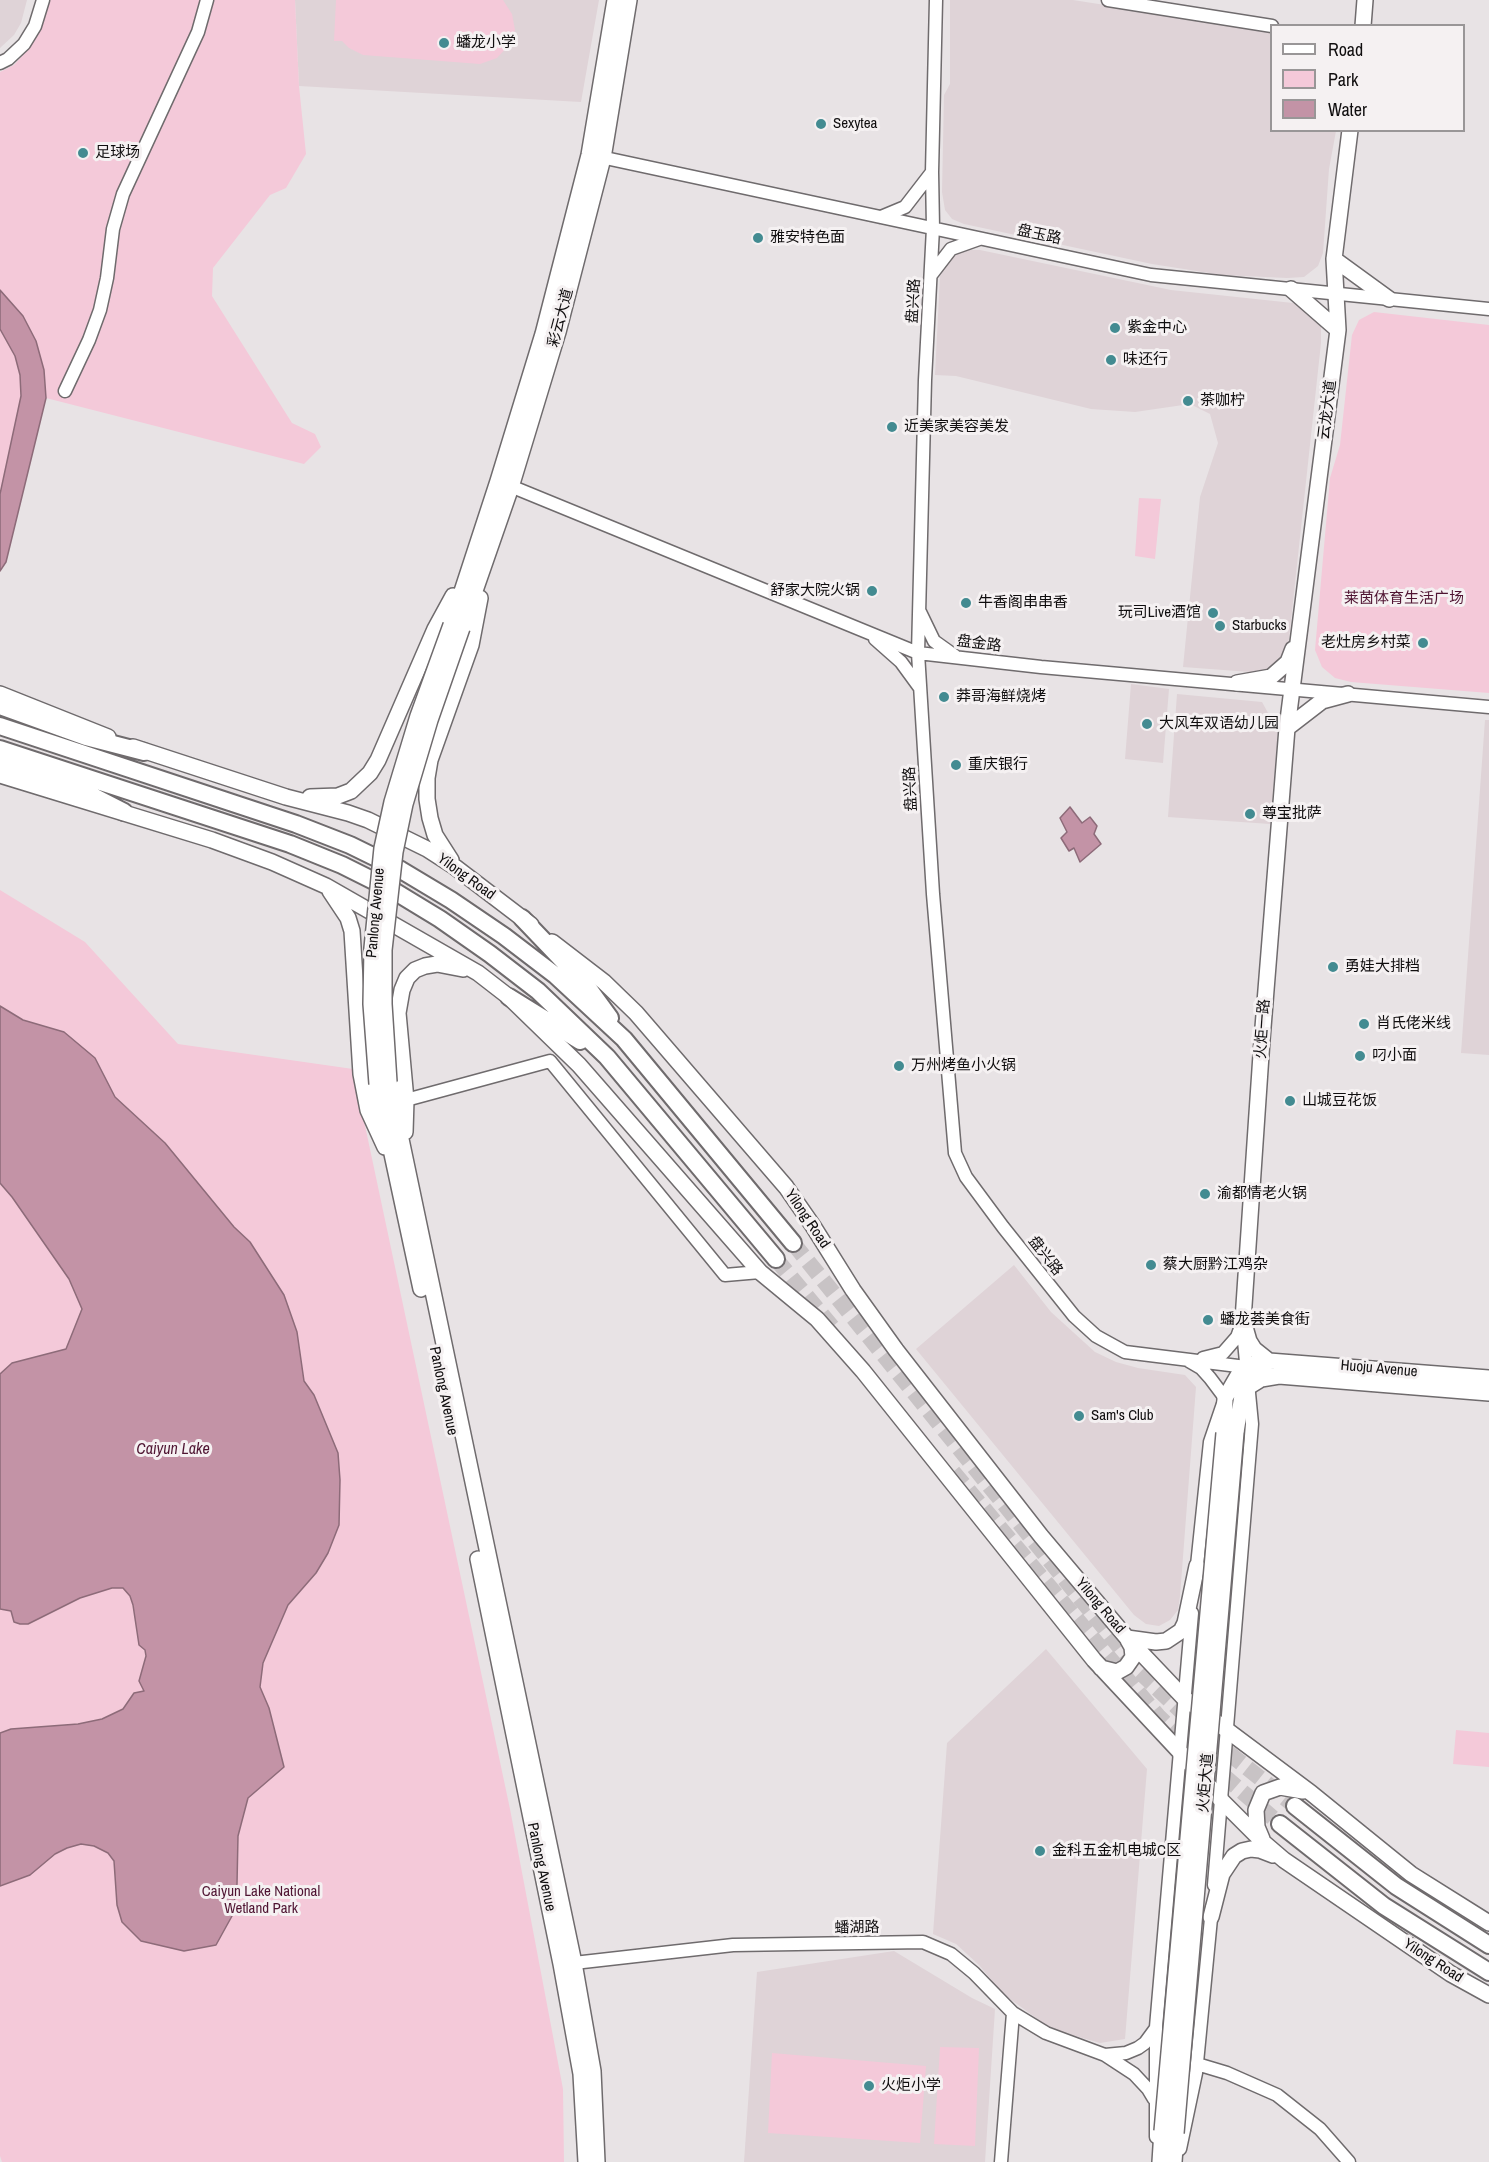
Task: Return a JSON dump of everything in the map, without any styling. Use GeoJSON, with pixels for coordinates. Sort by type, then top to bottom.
{"type":"FeatureCollection","features":[{"type":"Feature","properties":{"kind":"highway"},"geometry":{"type":"LineString","coordinates":[[1,703],[86,740],[144,752]]}},
{"type":"Feature","properties":{"kind":"highway","name":"Yilong Road"},"geometry":{"type":"LineString","coordinates":[[0,726],[86,740],[350,845],[401,870],[451,900],[504,936],[555,975],[624,1039],[793,1243]]}},
{"type":"Feature","properties":{"kind":"highway"},"geometry":{"type":"LineString","coordinates":[[0,749],[74,779],[124,812]]}},
{"type":"Feature","properties":{"kind":"highway"},"geometry":{"type":"LineString","coordinates":[[0,761],[74,779],[290,844],[342,865],[394,891],[490,954],[538,991],[607,1057],[776,1259]]}},
{"type":"Feature","properties":{"kind":"highway"},"geometry":{"type":"LineString","coordinates":[[522,918],[596,997],[624,1039]]}},
{"type":"Feature","properties":{"kind":"highway"},"geometry":{"type":"LineString","coordinates":[[509,997],[607,1057]]}},
{"type":"Feature","properties":{"kind":"highway"},"geometry":{"type":"LineString","coordinates":[[1295,1806],[1396,1886],[1489,1945]]}},
{"type":"Feature","properties":{"kind":"highway","name":"Yilong Road"},"geometry":{"type":"LineString","coordinates":[[1280,1824],[1384,1906],[1489,1972]]}},
{"type":"Feature","properties":{"kind":"main road","name":"彩云大道"},"geometry":{"type":"LineString","coordinates":[[596,156],[615,0]]}},
{"type":"Feature","properties":{"kind":"main road","name":"彩云大道"},"geometry":{"type":"LineString","coordinates":[[457,627],[468,570],[505,484],[558,332],[629,0]]}},
{"type":"Feature","properties":{"kind":"main road"},"geometry":{"type":"LineString","coordinates":[[1363,24],[1365,0]]}},
{"type":"Feature","properties":{"kind":"main road","name":"云龙大道"},"geometry":{"type":"LineString","coordinates":[[1293,688],[1338,330],[1334,259],[1350,132]]}},
{"type":"Feature","properties":{"kind":"main road"},"geometry":{"type":"LineString","coordinates":[[1334,259],[1389,299]]}},
{"type":"Feature","properties":{"kind":"main road"},"geometry":{"type":"LineString","coordinates":[[1291,289],[1338,330]]}},
{"type":"Feature","properties":{"kind":"main road","name":"彩云大道"},"geometry":{"type":"LineString","coordinates":[[457,627],[485,562],[505,484]]}},
{"type":"Feature","properties":{"kind":"main road"},"geometry":{"type":"LineString","coordinates":[[455,867],[435,835],[427,799],[427,778],[430,760],[471,645],[485,562]]}},
{"type":"Feature","properties":{"kind":"main road"},"geometry":{"type":"LineString","coordinates":[[286,797],[338,796],[351,791],[370,773],[378,760],[435,629],[468,570]]}},
{"type":"Feature","properties":{"kind":"main road","name":"Panlong Avenue"},"geometry":{"type":"LineString","coordinates":[[457,627],[418,716],[392,802],[382,848],[372,948],[371,1004],[383,1083],[561,1964],[581,2074],[586,2162]]}},
{"type":"Feature","properties":{"kind":"main road"},"geometry":{"type":"LineString","coordinates":[[1237,683],[1271,677],[1288,663],[1300,631]]}},
{"type":"Feature","properties":{"kind":"main road","name":"火炬一路"},"geometry":{"type":"LineString","coordinates":[[1269,1360],[1254,1349],[1249,1341],[1243,1320],[1262,1040],[1287,728],[1293,688]]}},
{"type":"Feature","properties":{"kind":"main road"},"geometry":{"type":"LineString","coordinates":[[1287,728],[1322,701],[1348,694]]}},
{"type":"Feature","properties":{"kind":"main road","name":"Yilong Road"},"geometry":{"type":"LineString","coordinates":[[144,752],[286,797],[348,813],[368,820],[427,849],[455,867],[604,982],[636,1013],[786,1187],[853,1290],[896,1350],[1041,1536],[1127,1638],[1184,1698],[1311,1793],[1411,1874],[1489,1923]]}},
{"type":"Feature","properties":{"kind":"main road","name":"Yilong Road"},"geometry":{"type":"LineString","coordinates":[[0,775],[124,812],[261,858],[326,886],[478,973],[509,997],[579,1065],[760,1272],[817,1319],[863,1371],[1064,1624],[1222,1801],[1284,1860],[1451,1974],[1489,1995]]}},
{"type":"Feature","properties":{"kind":"main road"},"geometry":{"type":"LineString","coordinates":[[326,886],[345,912],[352,931],[358,1051],[364,1094],[373,1122],[399,1162]]}},
{"type":"Feature","properties":{"kind":"main road"},"geometry":{"type":"LineString","coordinates":[[399,1162],[406,1100],[398,1013],[402,990],[415,970],[437,964],[478,973]]}},
{"type":"Feature","properties":{"kind":"main road","name":"Panlong Avenue"},"geometry":{"type":"LineString","coordinates":[[399,1162],[574,1963],[593,2071],[597,2162]]}},
{"type":"Feature","properties":{"kind":"main road"},"geometry":{"type":"LineString","coordinates":[[1230,1433],[1225,1398],[1233,1383],[1246,1367],[1269,1360]]}},
{"type":"Feature","properties":{"kind":"main road","name":"Huoju Avenue"},"geometry":{"type":"LineString","coordinates":[[1269,1360],[1489,1378]]}},
{"type":"Feature","properties":{"kind":"main road"},"geometry":{"type":"LineString","coordinates":[[1230,1433],[1242,1396],[1248,1387],[1261,1379],[1279,1377]]}},
{"type":"Feature","properties":{"kind":"main road","name":"Huoju Avenue"},"geometry":{"type":"LineString","coordinates":[[1279,1377],[1489,1394]]}},
{"type":"Feature","properties":{"kind":"main road","name":"火炬大道"},"geometry":{"type":"LineString","coordinates":[[1169,2132],[1230,1433]]}},
{"type":"Feature","properties":{"kind":"main road"},"geometry":{"type":"LineString","coordinates":[[1127,1638],[1156,1642],[1173,1637],[1180,1631],[1185,1623],[1197,1566]]}},
{"type":"Feature","properties":{"kind":"main road"},"geometry":{"type":"LineString","coordinates":[[1101,1668],[1112,1672],[1121,1671],[1131,1662],[1132,1647],[1127,1638]]}},
{"type":"Feature","properties":{"kind":"main road"},"geometry":{"type":"LineString","coordinates":[[1263,1842],[1256,1818],[1258,1802],[1263,1793],[1280,1787],[1311,1793]]}},
{"type":"Feature","properties":{"kind":"main road"},"geometry":{"type":"LineString","coordinates":[[1211,1917],[1222,1874],[1234,1856],[1251,1849],[1260,1850],[1284,1860]]}},
{"type":"Feature","properties":{"kind":"main road"},"geometry":{"type":"LineString","coordinates":[[1158,2162],[1169,2132]]}},
{"type":"Feature","properties":{"kind":"main road"},"geometry":{"type":"LineString","coordinates":[[1169,2132],[1176,2162]]}},
{"type":"Feature","properties":{"kind":"street"},"geometry":{"type":"LineString","coordinates":[[0,63],[8,59],[24,44],[35,26],[43,0]]}},
{"type":"Feature","properties":{"kind":"street"},"geometry":{"type":"LineString","coordinates":[[65,391],[89,340],[100,310],[107,278],[113,229],[123,194],[198,32],[207,0]]}},
{"type":"Feature","properties":{"kind":"street","name":"盘兴路"},"geometry":{"type":"LineString","coordinates":[[936,0],[933,228],[925,380],[918,652],[933,894],[956,1153],[966,1177],[1003,1227],[1074,1317],[1096,1336],[1125,1352],[1246,1367],[1279,1377]]}},
{"type":"Feature","properties":{"kind":"street"},"geometry":{"type":"LineString","coordinates":[[1108,0],[1270,26]]}},
{"type":"Feature","properties":{"kind":"street","name":"盘玉路"},"geometry":{"type":"LineString","coordinates":[[596,156],[1151,275],[1489,309]]}},
{"type":"Feature","properties":{"kind":"street"},"geometry":{"type":"LineString","coordinates":[[881,217],[905,207],[932,172]]}},
{"type":"Feature","properties":{"kind":"street"},"geometry":{"type":"LineString","coordinates":[[931,275],[951,249],[981,238]]}},
{"type":"Feature","properties":{"kind":"street","name":"盘金路"},"geometry":{"type":"LineString","coordinates":[[505,484],[918,652],[1041,667],[1489,707]]}},
{"type":"Feature","properties":{"kind":"street"},"geometry":{"type":"LineString","coordinates":[[919,609],[934,641],[957,657]]}},
{"type":"Feature","properties":{"kind":"street"},"geometry":{"type":"LineString","coordinates":[[867,633],[901,662],[921,688]]}},
{"type":"Feature","properties":{"kind":"street"},"geometry":{"type":"LineString","coordinates":[[406,1100],[550,1061],[725,1275],[760,1272]]}},
{"type":"Feature","properties":{"kind":"street"},"geometry":{"type":"LineString","coordinates":[[1186,1360],[1223,1353],[1237,1337],[1243,1320]]}},
{"type":"Feature","properties":{"kind":"street"},"geometry":{"type":"LineString","coordinates":[[1176,2162],[1197,2064],[1228,1731],[1252,1424],[1243,1320]]}},
{"type":"Feature","properties":{"kind":"street"},"geometry":{"type":"LineString","coordinates":[[1158,2162],[1155,2100],[1156,2027],[1179,1751],[1210,1442],[1225,1398],[1201,1368],[1186,1360]]}},
{"type":"Feature","properties":{"kind":"street","name":"蟠湖路"},"geometry":{"type":"LineString","coordinates":[[574,1963],[733,1945],[923,1942],[951,1954],[974,1973],[1013,2013],[1046,2033],[1105,2055],[1134,2074],[1155,2100]]}},
{"type":"Feature","properties":{"kind":"street"},"geometry":{"type":"LineString","coordinates":[[1001,2162],[1013,2013]]}},
{"type":"Feature","properties":{"kind":"street"},"geometry":{"type":"LineString","coordinates":[[1105,2055],[1126,2053],[1138,2048],[1145,2043],[1156,2027]]}},
{"type":"Feature","properties":{"kind":"street"},"geometry":{"type":"LineString","coordinates":[[1197,2064],[1227,2073],[1277,2095],[1320,2129],[1349,2162]]}},
{"type":"Feature","properties":{"kind":"shaded area"},"geometry":{"type":"Polygon","coordinates":[[[0,0],[27,0],[21,23],[14,35],[0,48],[0,0]]]}},
{"type":"Feature","properties":{"kind":"shaded area","name":"蟠龙小学"},"geometry":{"type":"Polygon","coordinates":[[[295,0],[599,0],[581,102],[299,86],[295,0]]]}},
{"type":"Feature","properties":{"kind":"shaded area"},"geometry":{"type":"Polygon","coordinates":[[[950,0],[1073,0],[1270,31],[1270,132],[1336,132],[1329,169],[1323,253],[1318,266],[1304,277],[1222,275],[1152,264],[964,224],[952,219],[945,210],[942,192],[944,95],[950,84],[950,0]]]}},
{"type":"Feature","properties":{"kind":"shaded area"},"geometry":{"type":"Polygon","coordinates":[[[961,250],[980,250],[1171,290],[1293,303],[1311,311],[1321,325],[1321,343],[1288,648],[1280,662],[1264,673],[1183,667],[1200,497],[1218,443],[1210,414],[1190,404],[1135,412],[1091,409],[956,376],[935,375],[940,276],[948,259],[961,250]]]}},
{"type":"Feature","properties":{"kind":"shaded area","name":"大风车双语幼儿园"},"geometry":{"type":"Polygon","coordinates":[[[1131,684],[1169,689],[1163,763],[1125,759],[1131,684]]]}},
{"type":"Feature","properties":{"kind":"shaded area"},"geometry":{"type":"Polygon","coordinates":[[[1177,694],[1262,702],[1278,731],[1270,824],[1168,817],[1177,694]]]}},
{"type":"Feature","properties":{"kind":"shaded area"},"geometry":{"type":"Polygon","coordinates":[[[1485,720],[1489,720],[1489,1055],[1461,1053],[1485,720]]]}},
{"type":"Feature","properties":{"kind":"shaded area"},"geometry":{"type":"Polygon","coordinates":[[[1014,1265],[1051,1312],[1095,1352],[1116,1362],[1138,1368],[1185,1375],[1196,1387],[1178,1610],[1170,1620],[1159,1626],[1146,1624],[1134,1615],[916,1349],[1014,1265]]]}},
{"type":"Feature","properties":{"kind":"shaded area","name":"金科五金机电城C区"},"geometry":{"type":"Polygon","coordinates":[[[1046,1649],[1147,1769],[1125,2039],[1100,2043],[1051,2029],[1002,1993],[979,1965],[956,1944],[933,1934],[947,1743],[1046,1649]]]}},
{"type":"Feature","properties":{"kind":"shaded area","name":"火炬小学"},"geometry":{"type":"Polygon","coordinates":[[[894,1951],[972,1998],[995,2009],[985,2162],[744,2162],[757,1972],[894,1951]]]}},
{"type":"Feature","properties":{"kind":"green space"},"geometry":{"type":"Polygon","coordinates":[[[49,0],[295,0],[299,86],[306,154],[286,188],[270,195],[213,268],[212,296],[292,423],[315,434],[321,447],[304,464],[46,398],[44,370],[23,316],[0,290],[0,72],[14,65],[31,46],[41,29],[49,0]]]}},
{"type":"Feature","properties":{"kind":"green space"},"geometry":{"type":"Polygon","coordinates":[[[336,0],[503,0],[512,14],[515,30],[509,45],[497,58],[480,64],[363,55],[349,48],[342,41],[334,41],[336,0]]]}},
{"type":"Feature","properties":{"kind":"green space","name":"莱茵体育生活广场"},"geometry":{"type":"Polygon","coordinates":[[[1374,312],[1489,325],[1489,693],[1351,682],[1335,678],[1322,667],[1315,650],[1330,478],[1340,445],[1352,335],[1359,320],[1374,312]]]}},
{"type":"Feature","properties":{"kind":"green space"},"geometry":{"type":"Polygon","coordinates":[[[0,329],[15,356],[20,375],[21,396],[0,494],[0,329]]]}},
{"type":"Feature","properties":{"kind":"green space"},"geometry":{"type":"Polygon","coordinates":[[[1139,498],[1161,499],[1155,559],[1135,556],[1139,498]]]}},
{"type":"Feature","properties":{"kind":"green space","name":"Caiyun Lake National Wetland Park"},"geometry":{"type":"Polygon","coordinates":[[[0,890],[85,942],[178,1044],[353,1069],[510,1809],[563,2089],[564,2162],[2,2162],[0,2156],[0,890]]]}},
{"type":"Feature","properties":{"kind":"green space"},"geometry":{"type":"Polygon","coordinates":[[[1456,1730],[1489,1733],[1489,1767],[1453,1764],[1456,1730]]]}},
{"type":"Feature","properties":{"kind":"green space"},"geometry":{"type":"Polygon","coordinates":[[[940,2047],[979,2048],[975,2146],[934,2144],[940,2047]]]}},
{"type":"Feature","properties":{"kind":"green space"},"geometry":{"type":"Polygon","coordinates":[[[772,2053],[926,2066],[920,2143],[768,2133],[772,2053]]]}},
{"type":"Feature","properties":{"kind":"water"},"geometry":{"type":"Polygon","coordinates":[[[0,290],[23,316],[36,341],[44,370],[46,398],[6,562],[0,571],[0,494],[21,396],[20,375],[15,356],[0,329],[0,290]]]}},
{"type":"Feature","properties":{"kind":"water"},"geometry":{"type":"Polygon","coordinates":[[[1070,807],[1082,823],[1090,817],[1097,826],[1094,834],[1101,844],[1080,862],[1074,848],[1069,851],[1061,838],[1067,832],[1060,818],[1070,807]]]}},
{"type":"Feature","properties":{"kind":"water","name":"Caiyun Lake"},"geometry":{"type":"Polygon","coordinates":[[[0,1006],[23,1020],[64,1032],[95,1058],[115,1097],[165,1143],[234,1227],[250,1242],[284,1295],[297,1332],[304,1381],[314,1395],[338,1453],[339,1525],[328,1553],[316,1573],[288,1605],[263,1663],[260,1687],[269,1708],[284,1767],[248,1798],[238,1836],[237,1884],[232,1916],[216,1945],[184,1951],[141,1941],[122,1922],[117,1905],[114,1861],[108,1853],[94,1846],[81,1844],[67,1848],[55,1854],[30,1875],[0,1886],[0,1733],[11,1729],[78,1724],[102,1719],[123,1709],[134,1693],[144,1691],[139,1681],[146,1656],[145,1650],[139,1645],[130,1596],[123,1588],[112,1588],[80,1598],[28,1624],[14,1622],[11,1611],[0,1609],[0,1374],[12,1363],[66,1349],[82,1309],[69,1279],[0,1183],[0,1006]]]}},
{"type":"Feature","properties":{"kind":"tunnel"},"geometry":{"type":"LineString","coordinates":[[793,1243],[1139,1671],[1206,1735],[1295,1806]]}},
{"type":"Feature","properties":{"kind":"tunnel"},"geometry":{"type":"LineString","coordinates":[[776,1259],[833,1328]]}},
{"type":"Feature","properties":{"kind":"tunnel"},"geometry":{"type":"LineString","coordinates":[[953,1472],[1158,1716],[1191,1748],[1280,1824]]}},
{"type":"Feature","properties":{"kind":"place","name":"蟠龙小学"},"geometry":{"type":"Point","coordinates":[444,43]}},
{"type":"Feature","properties":{"kind":"place","name":"Sexytea"},"geometry":{"type":"Point","coordinates":[821,124]}},
{"type":"Feature","properties":{"kind":"place","name":"足球场"},"geometry":{"type":"Point","coordinates":[83,153]}},
{"type":"Feature","properties":{"kind":"place","name":"雅安特色面"},"geometry":{"type":"Point","coordinates":[758,238]}},
{"type":"Feature","properties":{"kind":"place","name":"紫金中心"},"geometry":{"type":"Point","coordinates":[1115,328]}},
{"type":"Feature","properties":{"kind":"place","name":"味还行"},"geometry":{"type":"Point","coordinates":[1111,360]}},
{"type":"Feature","properties":{"kind":"place","name":"茶咖柠"},"geometry":{"type":"Point","coordinates":[1188,401]}},
{"type":"Feature","properties":{"kind":"place","name":"近美家美容美发"},"geometry":{"type":"Point","coordinates":[892,427]}},
{"type":"Feature","properties":{"kind":"place","name":"舒家大院火锅"},"geometry":{"type":"Point","coordinates":[872,591]}},
{"type":"Feature","properties":{"kind":"place","name":"牛香阁串串香"},"geometry":{"type":"Point","coordinates":[966,603]}},
{"type":"Feature","properties":{"kind":"place","name":"玩司Live酒馆"},"geometry":{"type":"Point","coordinates":[1213,613]}},
{"type":"Feature","properties":{"kind":"place","name":"Starbucks"},"geometry":{"type":"Point","coordinates":[1220,626]}},
{"type":"Feature","properties":{"kind":"place","name":"老灶房乡村菜"},"geometry":{"type":"Point","coordinates":[1423,643]}},
{"type":"Feature","properties":{"kind":"place","name":"莽哥海鲜烧烤"},"geometry":{"type":"Point","coordinates":[944,697]}},
{"type":"Feature","properties":{"kind":"place","name":"大风车双语幼儿园"},"geometry":{"type":"Point","coordinates":[1147,724]}},
{"type":"Feature","properties":{"kind":"place","name":"重庆银行"},"geometry":{"type":"Point","coordinates":[956,765]}},
{"type":"Feature","properties":{"kind":"place","name":"尊宝批萨"},"geometry":{"type":"Point","coordinates":[1250,814]}},
{"type":"Feature","properties":{"kind":"place","name":"勇娃大排档"},"geometry":{"type":"Point","coordinates":[1333,967]}},
{"type":"Feature","properties":{"kind":"place","name":"肖氏佬米线"},"geometry":{"type":"Point","coordinates":[1364,1024]}},
{"type":"Feature","properties":{"kind":"place","name":"叼小面"},"geometry":{"type":"Point","coordinates":[1360,1056]}},
{"type":"Feature","properties":{"kind":"place","name":"万州烤鱼小火锅"},"geometry":{"type":"Point","coordinates":[899,1066]}},
{"type":"Feature","properties":{"kind":"place","name":"山城豆花饭"},"geometry":{"type":"Point","coordinates":[1290,1101]}},
{"type":"Feature","properties":{"kind":"place","name":"渝都情老火锅"},"geometry":{"type":"Point","coordinates":[1205,1194]}},
{"type":"Feature","properties":{"kind":"place","name":"蔡大厨黔江鸡杂"},"geometry":{"type":"Point","coordinates":[1151,1265]}},
{"type":"Feature","properties":{"kind":"place","name":"蟠龙荟美食街"},"geometry":{"type":"Point","coordinates":[1208,1320]}},
{"type":"Feature","properties":{"kind":"place","name":"Sam's Club"},"geometry":{"type":"Point","coordinates":[1079,1416]}},
{"type":"Feature","properties":{"kind":"place","name":"金科五金机电城C区"},"geometry":{"type":"Point","coordinates":[1040,1851]}},
{"type":"Feature","properties":{"kind":"place","name":"火炬小学"},"geometry":{"type":"Point","coordinates":[869,2086]}}]}
